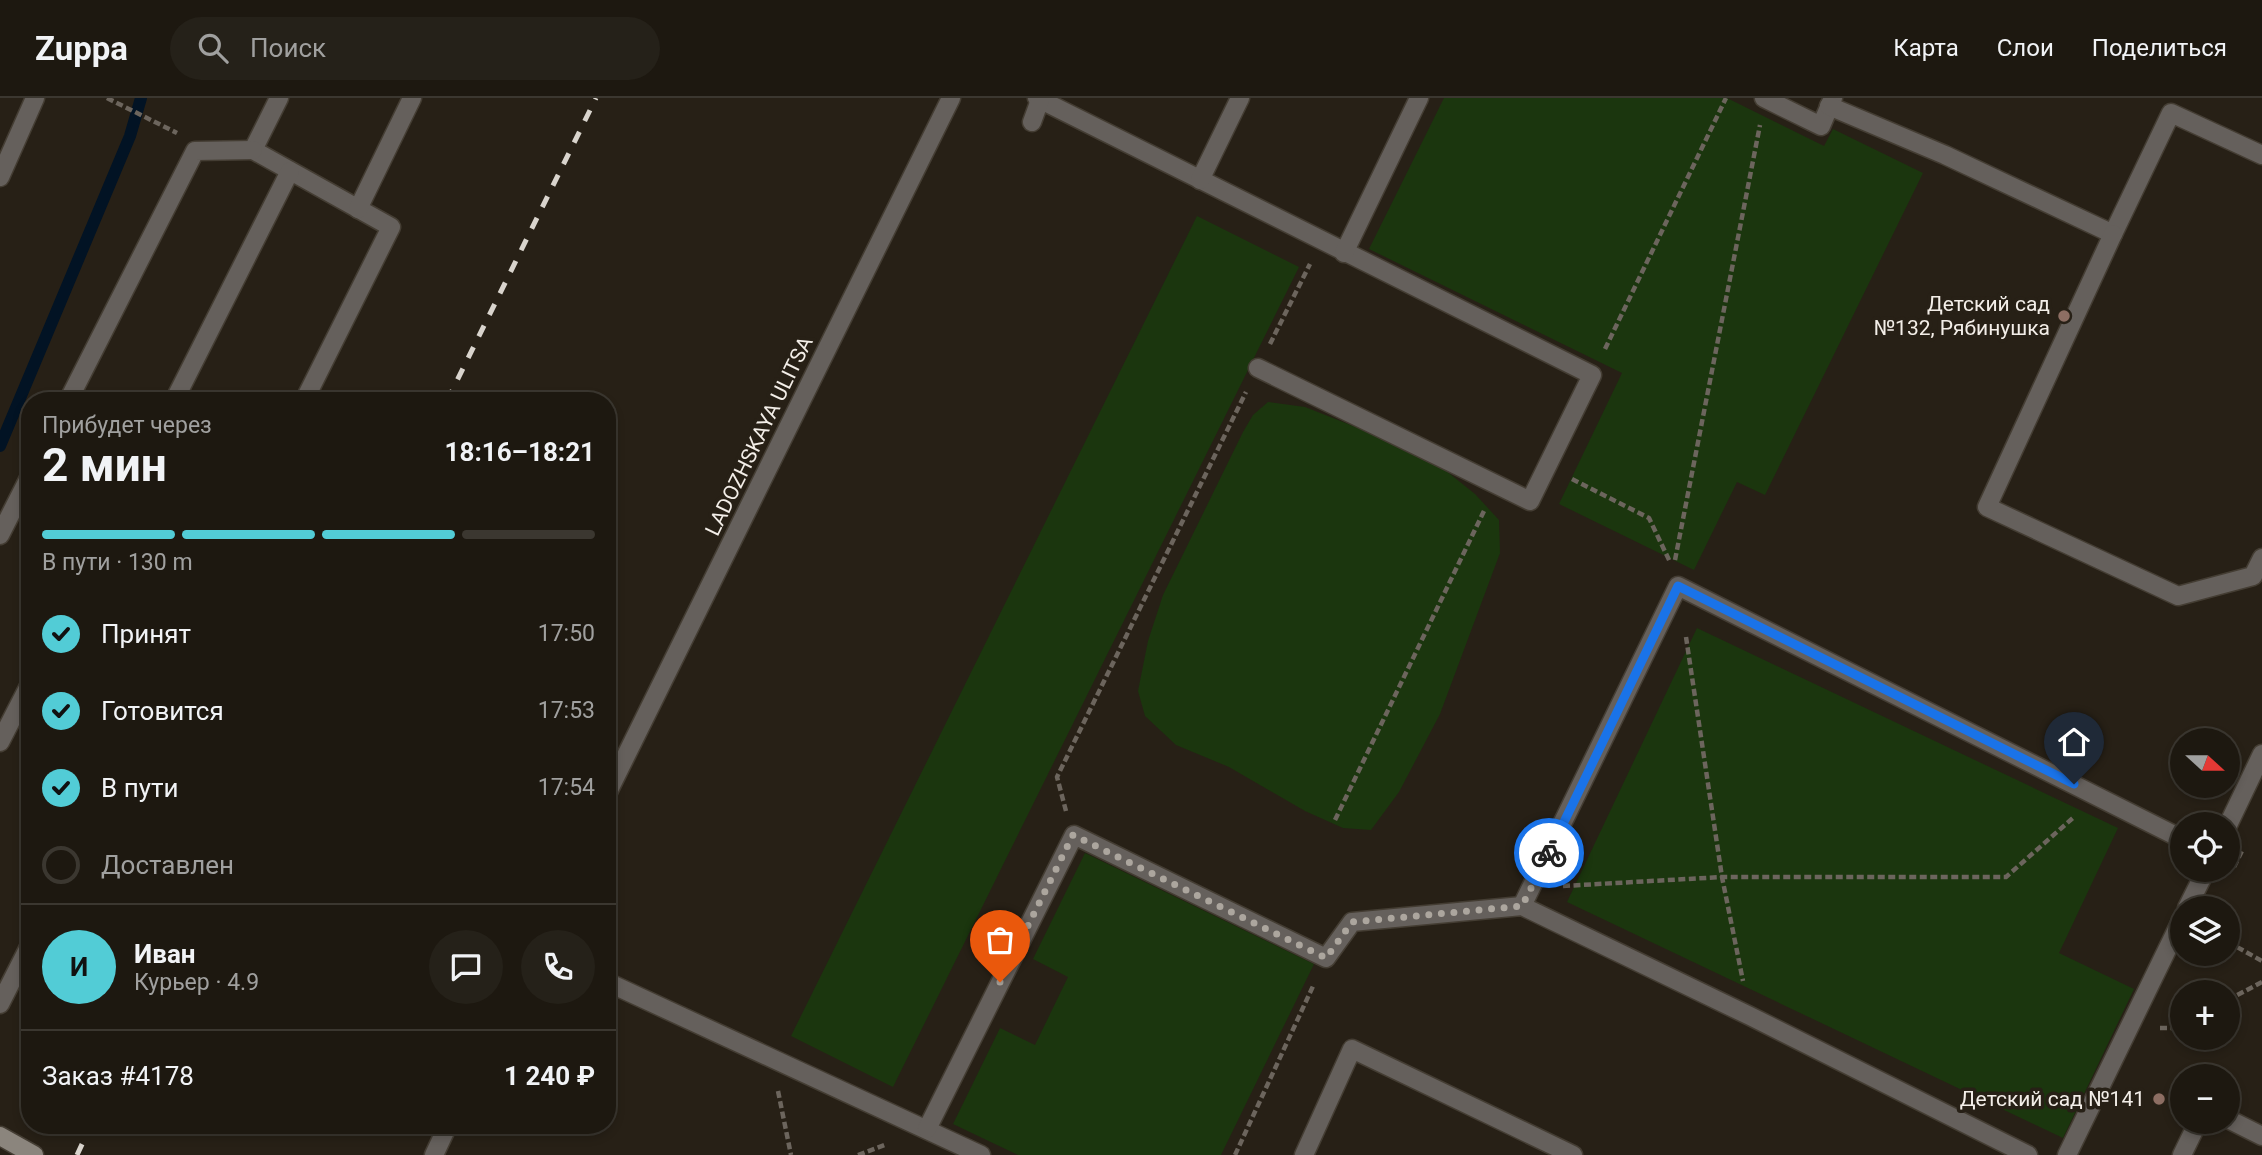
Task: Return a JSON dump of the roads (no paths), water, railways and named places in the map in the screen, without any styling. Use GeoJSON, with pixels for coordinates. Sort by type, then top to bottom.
{"type":"FeatureCollection","features":[{"type":"Feature","properties":{"kind":"street"},"geometry":{"type":"LineString","coordinates":[[0,177],[35,98]]}},
{"type":"Feature","properties":{"kind":"street"},"geometry":{"type":"LineString","coordinates":[[253,150],[279,98]]}},
{"type":"Feature","properties":{"kind":"street"},"geometry":{"type":"LineString","coordinates":[[358,209],[412,98]]}},
{"type":"Feature","properties":{"kind":"street","name":"LADOZHSKAYA ULITSA"},"geometry":{"type":"LineString","coordinates":[[616,776],[951,98]]}},
{"type":"Feature","properties":{"kind":"street"},"geometry":{"type":"LineString","coordinates":[[1199,180],[1240,98]]}},
{"type":"Feature","properties":{"kind":"street"},"geometry":{"type":"LineString","coordinates":[[1344,253],[1419,98]]}},
{"type":"Feature","properties":{"kind":"street"},"geometry":{"type":"LineString","coordinates":[[1764,98],[1821,126],[1831,102],[2113,234]]}},
{"type":"Feature","properties":{"kind":"street"},"geometry":{"type":"LineString","coordinates":[[1032,122],[1039,99],[1592,375],[1530,501],[1258,368]]}},
{"type":"Feature","properties":{"kind":"street"},"geometry":{"type":"LineString","coordinates":[[2262,155],[2171,113],[1987,507],[2179,596],[2253,576],[2262,558]]}},
{"type":"Feature","properties":{"kind":"street"},"geometry":{"type":"LineString","coordinates":[[73,392],[195,151],[253,150],[391,227],[308,392]]}},
{"type":"Feature","properties":{"kind":"street"},"geometry":{"type":"LineString","coordinates":[[179,392],[290,172]]}},
{"type":"Feature","properties":{"kind":"street"},"geometry":{"type":"LineString","coordinates":[[0,535],[21,494]]}},
{"type":"Feature","properties":{"kind":"street"},"geometry":{"type":"LineString","coordinates":[[1522,906],[1678,586],[2170,833]]}},
{"type":"Feature","properties":{"kind":"street"},"geometry":{"type":"LineString","coordinates":[[0,742],[21,701]]}},
{"type":"Feature","properties":{"kind":"street"},"geometry":{"type":"LineString","coordinates":[[2234,812],[2262,754]]}},
{"type":"Feature","properties":{"kind":"street"},"geometry":{"type":"LineString","coordinates":[[927,1129],[1073,835],[1326,958],[1352,922],[1522,906],[2028,1155]]}},
{"type":"Feature","properties":{"kind":"street"},"geometry":{"type":"LineString","coordinates":[[2067,1155],[2170,944]]}},
{"type":"Feature","properties":{"kind":"street"},"geometry":{"type":"LineString","coordinates":[[0,1004],[21,963]]}},
{"type":"Feature","properties":{"kind":"street"},"geometry":{"type":"LineString","coordinates":[[616,986],[981,1155]]}},
{"type":"Feature","properties":{"kind":"street"},"geometry":{"type":"LineString","coordinates":[[1304,1155],[1352,1049],[1543,1149],[1573,1155]]}},
{"type":"Feature","properties":{"kind":"street"},"geometry":{"type":"LineString","coordinates":[[2240,1125],[2262,1136]]}},
{"type":"Feature","properties":{"kind":"street"},"geometry":{"type":"LineString","coordinates":[[434,1155],[444,1134]]}},
{"type":"Feature","properties":{"kind":"street"},"geometry":{"type":"LineString","coordinates":[[2182,1155],[2192,1134]]}},
{"type":"Feature","properties":{"kind":"street"},"geometry":{"type":"LineString","coordinates":[[0,1136],[34,1155]]}},
{"type":"Feature","properties":{"kind":"waterway"},"geometry":{"type":"LineString","coordinates":[[23,392],[130,136],[141,98]]}},
{"type":"Feature","properties":{"kind":"waterway"},"geometry":{"type":"LineString","coordinates":[[0,446],[21,396]]}},
{"type":"Feature","properties":{"kind":"railway"},"geometry":{"type":"LineString","coordinates":[[451,392],[596,98]]}},
{"type":"Feature","properties":{"kind":"railway"},"geometry":{"type":"LineString","coordinates":[[77,1155],[87,1134]]}},
{"type":"Feature","properties":{"kind":"place","name":"Детский сад №132, Рябинушка"},"geometry":{"type":"Point","coordinates":[2064,316]}},
{"type":"Feature","properties":{"kind":"place","name":"Детский сад №141"},"geometry":{"type":"Point","coordinates":[2159,1099]}}]}
